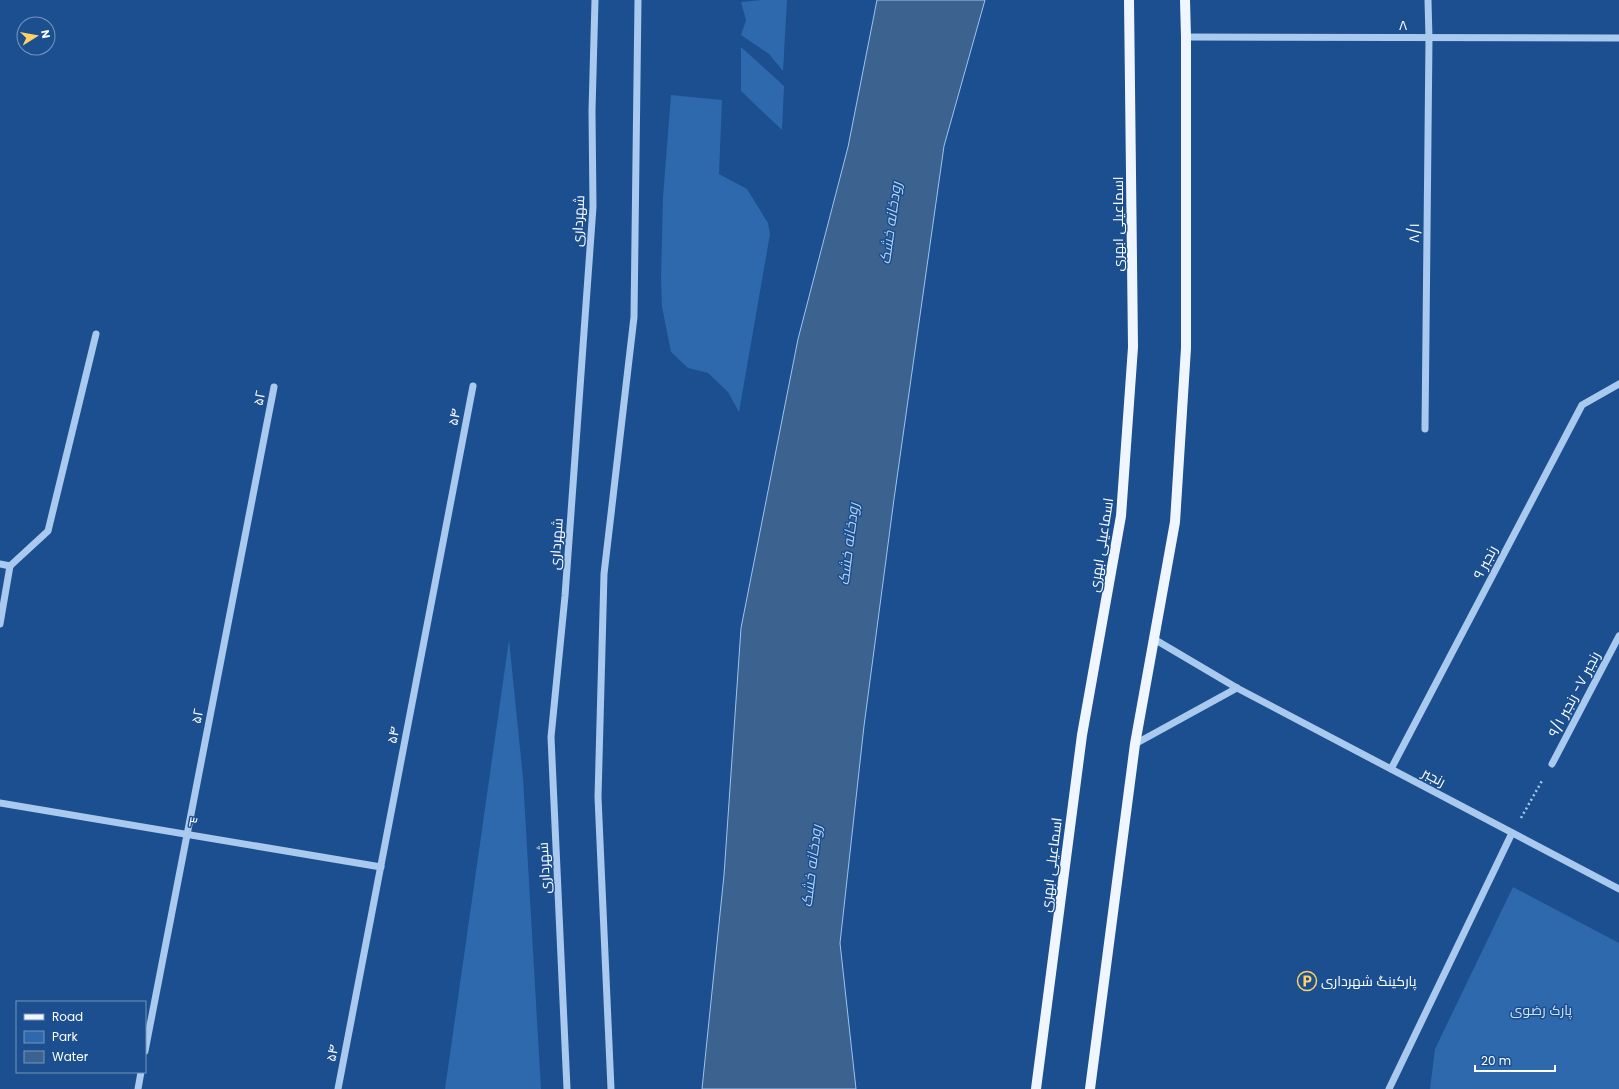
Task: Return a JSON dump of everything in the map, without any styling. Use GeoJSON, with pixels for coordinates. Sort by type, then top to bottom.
{"type":"FeatureCollection","features":[{"type":"Feature","properties":{"kind":"main road","name":"اسماعیلی ابهری"},"geometry":{"type":"LineString","coordinates":[[1036,1089],[1082,735],[1121,516],[1133,347],[1129,0]]}},
{"type":"Feature","properties":{"kind":"main road"},"geometry":{"type":"LineString","coordinates":[[1090,1089],[1135,744],[1175,522],[1186,348],[1185,0]]}},
{"type":"Feature","properties":{"kind":"street","name":"شهرداری"},"geometry":{"type":"LineString","coordinates":[[567,1089],[550,737],[565,596],[593,207],[592,111],[595,0]]}},
{"type":"Feature","properties":{"kind":"street"},"geometry":{"type":"LineString","coordinates":[[611,1089],[598,797],[604,574],[634,317],[638,0]]}},
{"type":"Feature","properties":{"kind":"street","name":"۸/۱"},"geometry":{"type":"LineString","coordinates":[[1425,429],[1429,38],[1428,0]]}},
{"type":"Feature","properties":{"kind":"street","name":"۸"},"geometry":{"type":"LineString","coordinates":[[1186,37],[1619,38]]}},
{"type":"Feature","properties":{"kind":"street"},"geometry":{"type":"LineString","coordinates":[[0,624],[10,566],[48,531],[96,334]]}},
{"type":"Feature","properties":{"kind":"street","name":"رنجبر ۹"},"geometry":{"type":"LineString","coordinates":[[1391,768],[1582,405],[1619,384]]}},
{"type":"Feature","properties":{"kind":"street","name":"۵۴"},"geometry":{"type":"LineString","coordinates":[[338,1089],[473,386]]}},
{"type":"Feature","properties":{"kind":"street","name":"۵۲"},"geometry":{"type":"LineString","coordinates":[[146,1046],[274,387]]}},
{"type":"Feature","properties":{"kind":"street"},"geometry":{"type":"LineString","coordinates":[[0,564],[10,566]]}},
{"type":"Feature","properties":{"kind":"street","name":"رنجبر ۷- رنجبر ۹/۱"},"geometry":{"type":"LineString","coordinates":[[1552,764],[1619,636]]}},
{"type":"Feature","properties":{"kind":"street","name":"رنجبر"},"geometry":{"type":"LineString","coordinates":[[1154,639],[1237,688],[1619,889]]}},
{"type":"Feature","properties":{"kind":"street"},"geometry":{"type":"LineString","coordinates":[[1135,744],[1237,688]]}},
{"type":"Feature","properties":{"kind":"street","name":"۳"},"geometry":{"type":"LineString","coordinates":[[0,803],[381,867]]}},
{"type":"Feature","properties":{"kind":"street"},"geometry":{"type":"LineString","coordinates":[[1389,1089],[1512,833]]}},
{"type":"Feature","properties":{"kind":"street"},"geometry":{"type":"LineString","coordinates":[[138,1089],[141,1073]]}},
{"type":"Feature","properties":{"kind":"path"},"geometry":{"type":"LineString","coordinates":[[1512,833],[1552,764]]}},
{"type":"Feature","properties":{"kind":"green space"},"geometry":{"type":"Polygon","coordinates":[[[787,0],[783,71],[769,54],[741,35],[746,20],[741,2],[787,0]]]}},
{"type":"Feature","properties":{"kind":"green space"},"geometry":{"type":"Polygon","coordinates":[[[741,47],[784,86],[782,130],[741,91],[741,47]]]}},
{"type":"Feature","properties":{"kind":"green space"},"geometry":{"type":"Polygon","coordinates":[[[671,95],[722,100],[719,174],[747,189],[768,223],[770,234],[739,412],[728,392],[708,373],[688,368],[671,352],[662,307],[661,278],[663,197],[671,95]]]}},
{"type":"Feature","properties":{"kind":"green space"},"geometry":{"type":"Polygon","coordinates":[[[509,640],[523,778],[541,1089],[445,1089],[509,640]]]}},
{"type":"Feature","properties":{"kind":"green space","name":"پارک رضوی"},"geometry":{"type":"Polygon","coordinates":[[[1513,887],[1619,943],[1619,1089],[1430,1089],[1435,1049],[1513,887]]]}},
{"type":"Feature","properties":{"kind":"water","name":"رودخانه خشک"},"geometry":{"type":"Polygon","coordinates":[[[877,0],[985,0],[944,146],[894,499],[864,726],[840,943],[856,1089],[702,1089],[724,875],[741,628],[798,339],[848,147],[877,0]]]}},
{"type":"Feature","properties":{"kind":"place","name":"پارکینگ شهرداری"},"geometry":{"type":"Point","coordinates":[1307,981]}}]}
